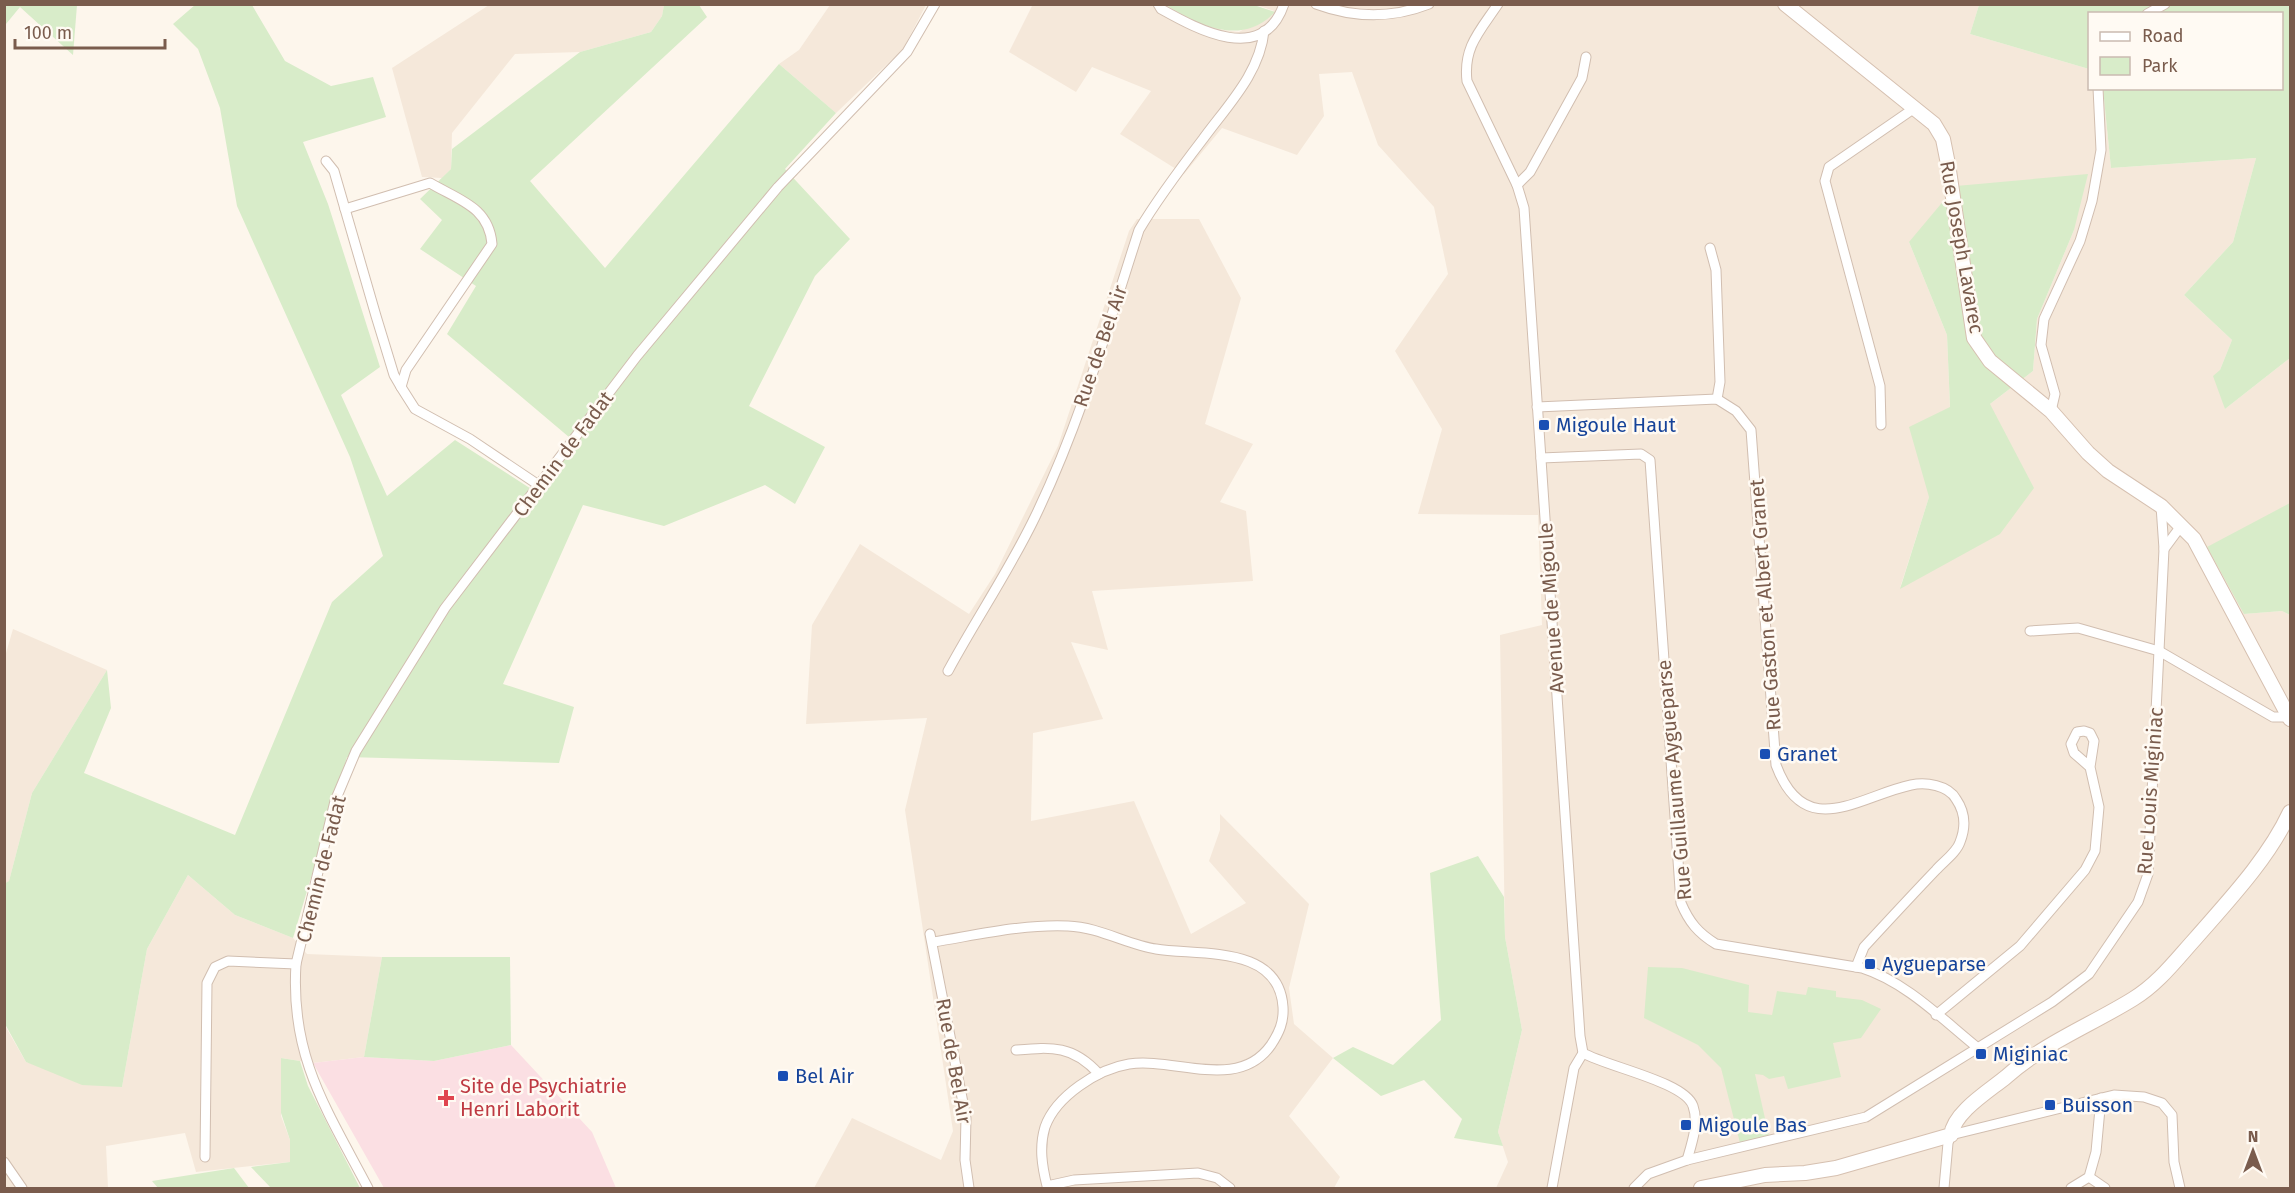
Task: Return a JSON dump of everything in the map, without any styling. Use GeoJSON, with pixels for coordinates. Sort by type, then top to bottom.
{"type":"FeatureCollection","features":[{"type":"Feature","properties":{"kind":"street","name":"Chemin de Fadat"},"geometry":{"type":"LineString","coordinates":[[368,1188],[315,1089],[298,1034],[296,964],[335,801],[356,751],[445,608],[637,356],[763,204],[907,52],[935,4]]}},
{"type":"Feature","properties":{"kind":"street"},"geometry":{"type":"LineString","coordinates":[[1158,4],[1161,9],[1200,31],[1228,39],[1248,38],[1264,31],[1281,15],[1284,4]]}},
{"type":"Feature","properties":{"kind":"street"},"geometry":{"type":"LineString","coordinates":[[1316,4],[1342,14],[1371,16],[1400,14],[1429,4]]}},
{"type":"Feature","properties":{"kind":"street","name":"Avenue de Migoule"},"geometry":{"type":"LineString","coordinates":[[1498,4],[1469,47],[1465,62],[1467,81],[1517,185],[1524,208],[1580,1036],[1583,1053]]}},
{"type":"Feature","properties":{"kind":"street","name":"Rue Joseph Lavarec"},"geometry":{"type":"LineString","coordinates":[[1785,4],[1916,107],[1934,124],[1943,139],[1974,338],[1990,361],[2050,411],[2088,453],[2108,471],[2161,506],[2193,539],[2290,718]]}},
{"type":"Feature","properties":{"kind":"street"},"geometry":{"type":"LineString","coordinates":[[2151,12],[2165,4]]}},
{"type":"Feature","properties":{"kind":"street","name":"Rue de Bel Air"},"geometry":{"type":"LineString","coordinates":[[948,671],[1005,578],[1036,514],[1066,443],[1139,230],[1157,200],[1250,76],[1263,46],[1264,31]]}},
{"type":"Feature","properties":{"kind":"street"},"geometry":{"type":"LineString","coordinates":[[1517,185],[1530,172],[1582,78],[1586,57]]}},
{"type":"Feature","properties":{"kind":"street"},"geometry":{"type":"LineString","coordinates":[[2050,411],[2055,394],[2041,345],[2044,319],[2080,241],[2092,201],[2101,150],[2098,90]]}},
{"type":"Feature","properties":{"kind":"street"},"geometry":{"type":"LineString","coordinates":[[1881,425],[1880,386],[1825,181],[1829,167],[1916,107]]}},
{"type":"Feature","properties":{"kind":"street"},"geometry":{"type":"LineString","coordinates":[[326,161],[334,171],[394,375],[407,400],[415,409],[470,439],[540,486]]}},
{"type":"Feature","properties":{"kind":"street"},"geometry":{"type":"LineString","coordinates":[[345,208],[430,183],[482,214],[490,227],[492,244],[406,370],[401,387]]}},
{"type":"Feature","properties":{"kind":"street"},"geometry":{"type":"LineString","coordinates":[[1538,407],[1717,399],[1720,382],[1716,270],[1710,248]]}},
{"type":"Feature","properties":{"kind":"street","name":"Rue Gaston et Albert Granet"},"geometry":{"type":"LineString","coordinates":[[1717,399],[1736,411],[1751,430],[1776,765],[1784,786],[1799,800],[1822,808],[1845,808],[1911,785],[1934,784],[1954,795],[1964,812],[1960,844],[1864,947],[1856,968]]}},
{"type":"Feature","properties":{"kind":"street","name":"Rue Guillaume Aygueparse"},"geometry":{"type":"LineString","coordinates":[[1541,458],[1641,454],[1650,460],[1681,903],[1688,919],[1700,934],[1716,944],[1880,974],[1899,985],[1978,1048]]}},
{"type":"Feature","properties":{"kind":"street","name":"Rue Louis Miginiac"},"geometry":{"type":"LineString","coordinates":[[1634,1188],[1648,1174],[1687,1160],[1866,1117],[2052,1002],[2089,974],[2138,902],[2148,874],[2164,549],[2161,506]]}},
{"type":"Feature","properties":{"kind":"street"},"geometry":{"type":"LineString","coordinates":[[2164,549],[2181,526]]}},
{"type":"Feature","properties":{"kind":"street"},"geometry":{"type":"LineString","coordinates":[[2030,631],[2078,628],[2159,651],[2273,717],[2290,718]]}},
{"type":"Feature","properties":{"kind":"street"},"geometry":{"type":"LineString","coordinates":[[1936,1015],[2020,946],[2085,870],[2095,851],[2098,834],[2099,807],[2090,767]]}},
{"type":"Feature","properties":{"kind":"street"},"geometry":{"type":"LineString","coordinates":[[1944,1188],[1948,1143],[1952,1127],[1964,1112],[2013,1071],[2061,1037],[2148,988],[2258,864],[2289,818]]}},
{"type":"Feature","properties":{"kind":"street","name":"Rue de Bel Air"},"geometry":{"type":"LineString","coordinates":[[969,1188],[966,1118],[931,938],[1069,926],[1120,937],[1155,949],[1230,955],[1271,976],[1282,996],[1283,1014],[1280,1032],[1267,1050],[1245,1065],[1228,1071],[1213,1071],[1156,1063],[1129,1064],[1099,1074]]}},
{"type":"Feature","properties":{"kind":"street"},"geometry":{"type":"LineString","coordinates":[[205,1156],[207,983],[215,967],[228,961],[296,964]]}},
{"type":"Feature","properties":{"kind":"street"},"geometry":{"type":"LineString","coordinates":[[1016,1050],[1061,1049],[1078,1054],[1099,1074],[1073,1091],[1057,1108],[1045,1126],[1041,1149],[1043,1187],[1104,1178],[1198,1173],[1217,1178],[1230,1188]]}},
{"type":"Feature","properties":{"kind":"street"},"geometry":{"type":"LineString","coordinates":[[1552,1188],[1574,1068],[1583,1053],[1601,1063],[1674,1086],[1688,1096],[1694,1108],[1695,1123],[1687,1160]]}},
{"type":"Feature","properties":{"kind":"street"},"geometry":{"type":"LineString","coordinates":[[1701,1188],[1765,1175],[1836,1168],[1951,1135],[2101,1098],[2135,1095],[2154,1099],[2169,1109],[2173,1121],[2174,1162],[2180,1188]]}},
{"type":"Feature","properties":{"kind":"street"},"geometry":{"type":"LineString","coordinates":[[2071,1188],[2089,1177],[2096,1152],[2101,1098]]}},
{"type":"Feature","properties":{"kind":"street"},"geometry":{"type":"LineString","coordinates":[[4,1162],[22,1188]]}},
{"type":"Feature","properties":{"kind":"street"},"geometry":{"type":"LineString","coordinates":[[2089,1177],[2105,1188]]}},
{"type":"Feature","properties":{"kind":"street"},"geometry":{"type":"LineString","coordinates":[[1103,1188],[1104,1178]]}},
{"type":"Feature","properties":{"kind":"shaded area"},"geometry":{"type":"Polygon","coordinates":[[[1033,4],[1166,5],[1182,14],[1223,30],[1239,32],[1274,11],[1254,4],[1979,5],[1970,34],[2088,69],[2088,90],[2103,90],[2111,168],[2256,158],[2233,242],[2184,295],[2232,340],[2220,370],[2225,409],[2290,358],[2290,503],[2275,513],[2244,614],[2282,611],[2290,615],[2290,1188],[1496,1188],[1508,1162],[1498,1132],[1522,1030],[1505,937],[1500,635],[1542,625],[1538,515],[1418,514],[1442,429],[1395,351],[1448,274],[1434,207],[1378,145],[1352,72],[1319,74],[1324,116],[1297,155],[1222,128],[1184,174],[1120,134],[1151,91],[1092,67],[1076,92],[1009,52],[1033,4]],[[2074,230],[1909,242],[1947,335],[1950,408],[1929,497],[1900,588],[1990,404],[2033,371],[2037,319],[2074,230]]]}},
{"type":"Feature","properties":{"kind":"shaded area"},"geometry":{"type":"Polygon","coordinates":[[[489,5],[664,5],[662,16],[651,32],[580,52],[515,54],[452,133],[451,169],[442,178],[422,177],[392,68],[489,5]]]}},
{"type":"Feature","properties":{"kind":"shaded area"},"geometry":{"type":"Polygon","coordinates":[[[830,5],[926,5],[903,49],[836,113],[779,64],[799,50],[830,5]]]}},
{"type":"Feature","properties":{"kind":"shaded area"},"geometry":{"type":"Polygon","coordinates":[[[1137,219],[1199,219],[1241,298],[1205,424],[1253,444],[1220,502],[1246,511],[1253,581],[1092,591],[1108,650],[1071,642],[1103,719],[1033,733],[1031,821],[1134,801],[1191,934],[1246,903],[1209,861],[1220,830],[1220,814],[1309,904],[1289,988],[1294,1024],[1333,1058],[1289,1116],[1340,1177],[1334,1188],[814,1188],[852,1118],[941,1160],[953,1131],[905,810],[927,718],[806,724],[812,625],[860,544],[969,614],[995,574],[1058,446],[1129,231],[1137,219]]]}},
{"type":"Feature","properties":{"kind":"shaded area"},"geometry":{"type":"Polygon","coordinates":[[[13,629],[107,670],[32,793],[9,881],[5,884],[4,660],[13,629]]]}},
{"type":"Feature","properties":{"kind":"shaded area"},"geometry":{"type":"Polygon","coordinates":[[[188,875],[235,915],[293,938],[307,954],[382,957],[364,1057],[313,1063],[281,1058],[281,1116],[290,1140],[290,1162],[196,1172],[185,1133],[106,1146],[108,1188],[5,1188],[4,1024],[26,1062],[122,1087],[147,949],[188,875]]]}},
{"type":"Feature","properties":{"kind":"shaded area","name":"Site de Psychiatrie Henri Laborit"},"geometry":{"type":"Polygon","coordinates":[[[511,1045],[592,1132],[616,1188],[384,1188],[313,1063],[364,1057],[434,1061],[511,1045]]]}},
{"type":"Feature","properties":{"kind":"green space"},"geometry":{"type":"Polygon","coordinates":[[[4,5],[77,5],[73,55],[20,7],[6,24],[4,5]]]}},
{"type":"Feature","properties":{"kind":"green space"},"geometry":{"type":"Polygon","coordinates":[[[195,5],[252,5],[285,61],[331,86],[373,77],[386,117],[303,142],[328,204],[380,367],[341,395],[387,496],[455,440],[539,494],[576,443],[447,334],[476,286],[420,249],[442,220],[420,199],[451,169],[452,149],[580,52],[651,32],[662,16],[664,5],[699,5],[707,17],[530,181],[605,268],[779,64],[836,113],[785,169],[850,239],[815,276],[749,406],[825,447],[795,504],[765,485],[664,526],[583,505],[503,684],[574,707],[559,763],[347,757],[293,938],[235,915],[188,875],[147,949],[122,1087],[82,1085],[26,1062],[5,1024],[4,884],[9,881],[32,793],[107,670],[111,708],[84,773],[235,835],[332,602],[383,556],[350,457],[237,206],[220,108],[198,49],[173,24],[195,5]]]}},
{"type":"Feature","properties":{"kind":"green space"},"geometry":{"type":"Polygon","coordinates":[[[1166,5],[1254,5],[1275,12],[1262,22],[1235,31],[1207,26],[1166,5]]]}},
{"type":"Feature","properties":{"kind":"green space"},"geometry":{"type":"Polygon","coordinates":[[[1979,5],[2290,5],[2290,358],[2225,409],[2213,376],[2220,370],[2232,340],[2184,295],[2233,242],[2256,158],[2111,168],[2103,90],[2283,90],[2283,12],[2088,12],[2088,69],[1970,34],[1979,5]]]}},
{"type":"Feature","properties":{"kind":"green space"},"geometry":{"type":"Polygon","coordinates":[[[2088,174],[2074,230],[2037,319],[2033,371],[1990,404],[2034,488],[2000,534],[1900,589],[1929,497],[1909,427],[1950,407],[1947,335],[1909,242],[1956,186],[2088,174]]]}},
{"type":"Feature","properties":{"kind":"green space"},"geometry":{"type":"Polygon","coordinates":[[[2290,503],[2290,615],[2282,611],[2244,614],[2207,547],[2290,503]]]}},
{"type":"Feature","properties":{"kind":"green space"},"geometry":{"type":"Polygon","coordinates":[[[1478,856],[1504,897],[1505,937],[1522,1030],[1498,1132],[1503,1146],[1454,1138],[1462,1119],[1424,1080],[1381,1096],[1333,1058],[1353,1047],[1393,1065],[1441,1020],[1430,873],[1478,856]]]}},
{"type":"Feature","properties":{"kind":"green space"},"geometry":{"type":"Polygon","coordinates":[[[382,957],[510,957],[511,1045],[434,1061],[364,1057],[382,957]]]}},
{"type":"Feature","properties":{"kind":"green space"},"geometry":{"type":"Polygon","coordinates":[[[1648,967],[1682,968],[1749,985],[1748,1012],[1772,1015],[1777,991],[1806,995],[1808,987],[1836,991],[1836,997],[1862,1000],[1881,1009],[1861,1038],[1833,1043],[1841,1077],[1788,1089],[1784,1076],[1769,1079],[1755,1074],[1769,1136],[1740,1143],[1721,1068],[1698,1045],[1644,1018],[1648,967]]]}},
{"type":"Feature","properties":{"kind":"green space"},"geometry":{"type":"Polygon","coordinates":[[[281,1058],[300,1061],[308,1086],[360,1188],[271,1188],[251,1167],[290,1162],[290,1140],[281,1113],[281,1058]]]}},
{"type":"Feature","properties":{"kind":"green space"},"geometry":{"type":"Polygon","coordinates":[[[234,1168],[249,1188],[158,1188],[152,1181],[234,1168]]]}},
{"type":"Feature","properties":{"kind":"place","name":"Migoule Haut"},"geometry":{"type":"Point","coordinates":[1544,425]}},
{"type":"Feature","properties":{"kind":"place","name":"Granet"},"geometry":{"type":"Point","coordinates":[1765,754]}},
{"type":"Feature","properties":{"kind":"place","name":"Aygueparse"},"geometry":{"type":"Point","coordinates":[1870,964]}},
{"type":"Feature","properties":{"kind":"place","name":"Miginiac"},"geometry":{"type":"Point","coordinates":[1981,1054]}},
{"type":"Feature","properties":{"kind":"place","name":"Bel Air"},"geometry":{"type":"Point","coordinates":[783,1076]}},
{"type":"Feature","properties":{"kind":"place","name":"Site de Psychiatrie Henri Laborit"},"geometry":{"type":"Point","coordinates":[446,1098]}},
{"type":"Feature","properties":{"kind":"place","name":"Buisson"},"geometry":{"type":"Point","coordinates":[2050,1105]}},
{"type":"Feature","properties":{"kind":"place","name":"Migoule Bas"},"geometry":{"type":"Point","coordinates":[1686,1125]}}]}
